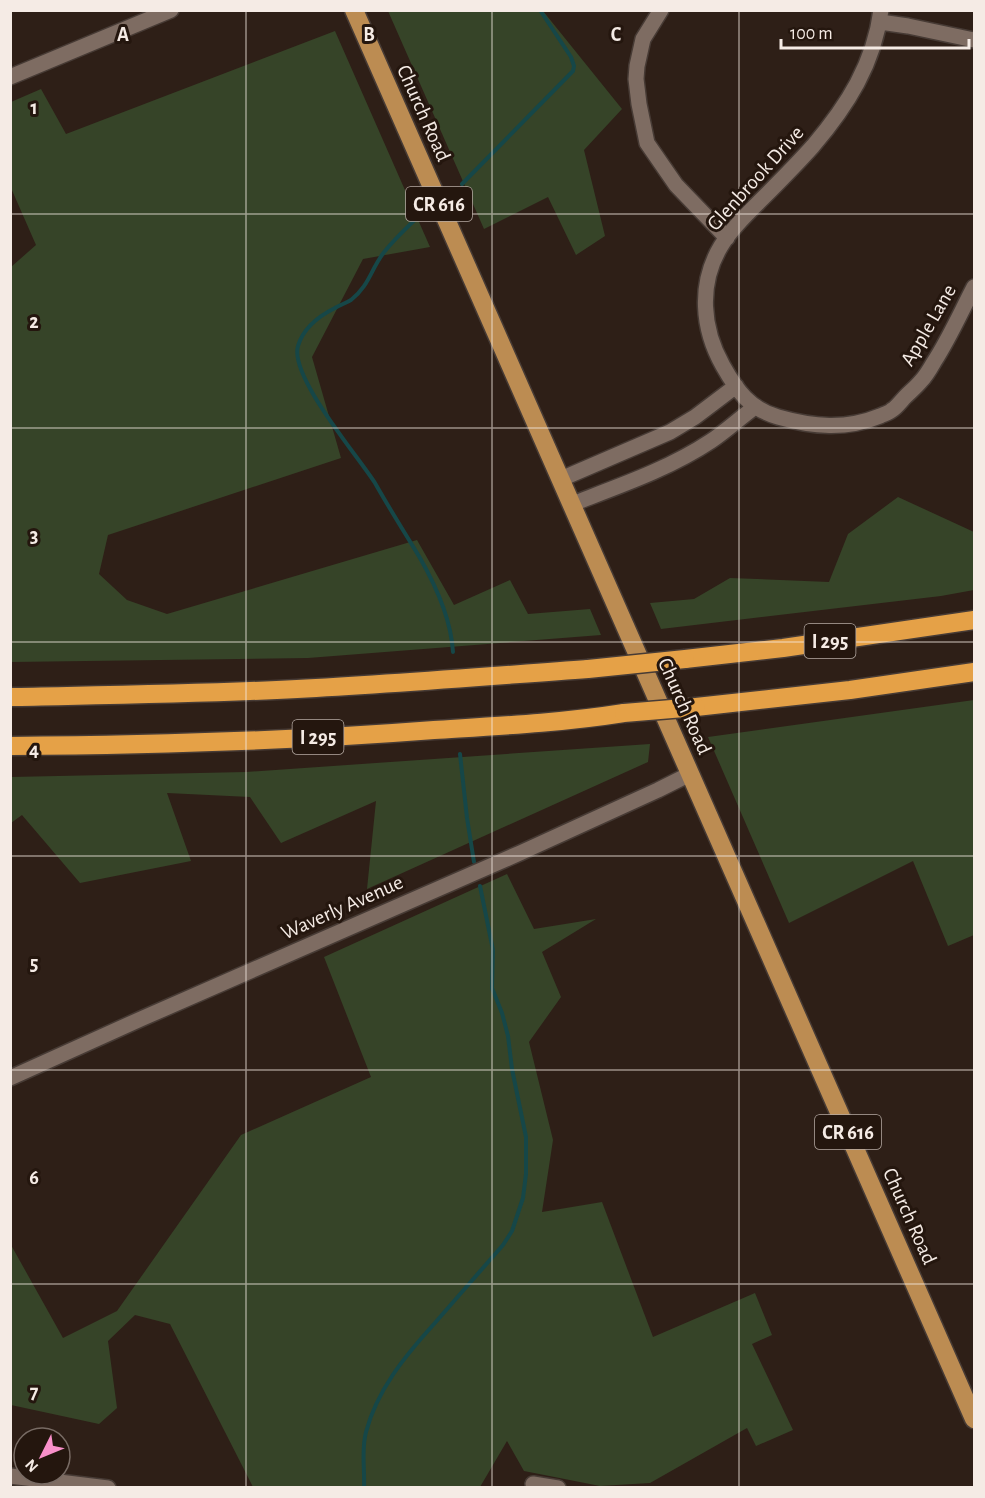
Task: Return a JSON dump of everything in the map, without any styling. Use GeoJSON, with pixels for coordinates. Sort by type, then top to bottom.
{"type":"FeatureCollection","features":[{"type":"Feature","properties":{"kind":"highway","name":"I 295"},"geometry":{"type":"LineString","coordinates":[[10,697],[296,689],[588,669],[783,648],[975,620]]}},
{"type":"Feature","properties":{"kind":"highway","name":"I 295"},"geometry":{"type":"LineString","coordinates":[[10,746],[135,745],[286,739],[507,725],[596,718],[624,713],[850,690],[975,672]]}},
{"type":"Feature","properties":{"kind":"main road","name":"Church Road"},"geometry":{"type":"LineString","coordinates":[[354,10],[975,1419]]}},
{"type":"Feature","properties":{"kind":"street"},"geometry":{"type":"LineString","coordinates":[[10,77],[171,10]]}},
{"type":"Feature","properties":{"kind":"street"},"geometry":{"type":"LineString","coordinates":[[661,10],[643,39],[637,66],[638,98],[647,143],[676,185],[727,238]]}},
{"type":"Feature","properties":{"kind":"street"},"geometry":{"type":"LineString","coordinates":[[881,16],[908,26],[975,40]]}},
{"type":"Feature","properties":{"kind":"street","name":"Glenbrook Drive"},"geometry":{"type":"LineString","coordinates":[[755,407],[745,399],[716,352],[705,308],[708,276],[727,238],[739,222],[801,159],[842,108],[866,69],[881,16]]}},
{"type":"Feature","properties":{"kind":"street","name":"Apple Lane"},"geometry":{"type":"LineString","coordinates":[[755,407],[775,416],[809,425],[846,425],[864,422],[892,411],[922,380],[975,287]]}},
{"type":"Feature","properties":{"kind":"street"},"geometry":{"type":"LineString","coordinates":[[561,479],[664,435],[695,417],[736,386]]}},
{"type":"Feature","properties":{"kind":"street"},"geometry":{"type":"LineString","coordinates":[[572,504],[643,476],[691,453],[711,441],[755,407]]}},
{"type":"Feature","properties":{"kind":"street","name":"Waverly Avenue"},"geometry":{"type":"LineString","coordinates":[[10,1078],[520,852],[690,774]]}},
{"type":"Feature","properties":{"kind":"street"},"geometry":{"type":"LineString","coordinates":[[10,1476],[108,1488]]}},
{"type":"Feature","properties":{"kind":"street"},"geometry":{"type":"LineString","coordinates":[[533,1484],[558,1488]]}},
{"type":"Feature","properties":{"kind":"green space"},"geometry":{"type":"Polygon","coordinates":[[[388,11],[543,11],[622,109],[584,150],[605,236],[576,255],[548,197],[484,229],[388,11]]]}},
{"type":"Feature","properties":{"kind":"green space"},"geometry":{"type":"Polygon","coordinates":[[[335,31],[430,247],[363,259],[312,357],[341,458],[108,535],[99,574],[127,600],[167,614],[417,540],[454,605],[510,580],[528,614],[590,609],[601,635],[308,658],[11,662],[11,267],[36,245],[11,188],[11,102],[41,89],[66,134],[335,31]]]}},
{"type":"Feature","properties":{"kind":"green space"},"geometry":{"type":"Polygon","coordinates":[[[898,497],[974,532],[974,590],[941,596],[661,629],[650,603],[694,599],[730,578],[829,582],[848,534],[898,497]]]}},
{"type":"Feature","properties":{"kind":"green space"},"geometry":{"type":"Polygon","coordinates":[[[974,700],[974,935],[948,946],[913,861],[789,923],[708,737],[974,700]]]}},
{"type":"Feature","properties":{"kind":"green space"},"geometry":{"type":"Polygon","coordinates":[[[650,744],[648,762],[367,889],[376,801],[281,843],[250,797],[167,793],[191,861],[80,883],[22,815],[11,823],[11,777],[246,772],[650,744]]]}},
{"type":"Feature","properties":{"kind":"green space"},"geometry":{"type":"Polygon","coordinates":[[[507,874],[534,929],[596,919],[542,952],[561,997],[529,1042],[553,1140],[542,1212],[602,1202],[653,1337],[755,1293],[772,1335],[752,1344],[793,1430],[756,1446],[747,1428],[650,1483],[600,1486],[524,1471],[507,1441],[480,1487],[253,1487],[170,1324],[135,1315],[108,1341],[117,1408],[99,1424],[11,1405],[11,1245],[63,1338],[117,1311],[241,1135],[371,1077],[324,957],[507,874]]]}},
{"type":"Feature","properties":{"kind":"waterway"},"geometry":{"type":"LineString","coordinates":[[462,184],[573,71],[571,57],[540,10]]}},
{"type":"Feature","properties":{"kind":"waterway"},"geometry":{"type":"LineString","coordinates":[[426,209],[385,251],[357,294],[312,324],[300,340],[298,359],[314,395],[375,483],[426,569],[446,615],[453,652]]}},
{"type":"Feature","properties":{"kind":"waterway"},"geometry":{"type":"LineString","coordinates":[[460,754],[474,862]]}},
{"type":"Feature","properties":{"kind":"waterway"},"geometry":{"type":"LineString","coordinates":[[364,1488],[363,1453],[366,1432],[377,1402],[393,1374],[413,1348],[503,1245],[512,1231],[523,1198],[526,1174],[526,1137],[512,1069],[508,1036],[492,988],[493,950],[480,886]]}}]}
